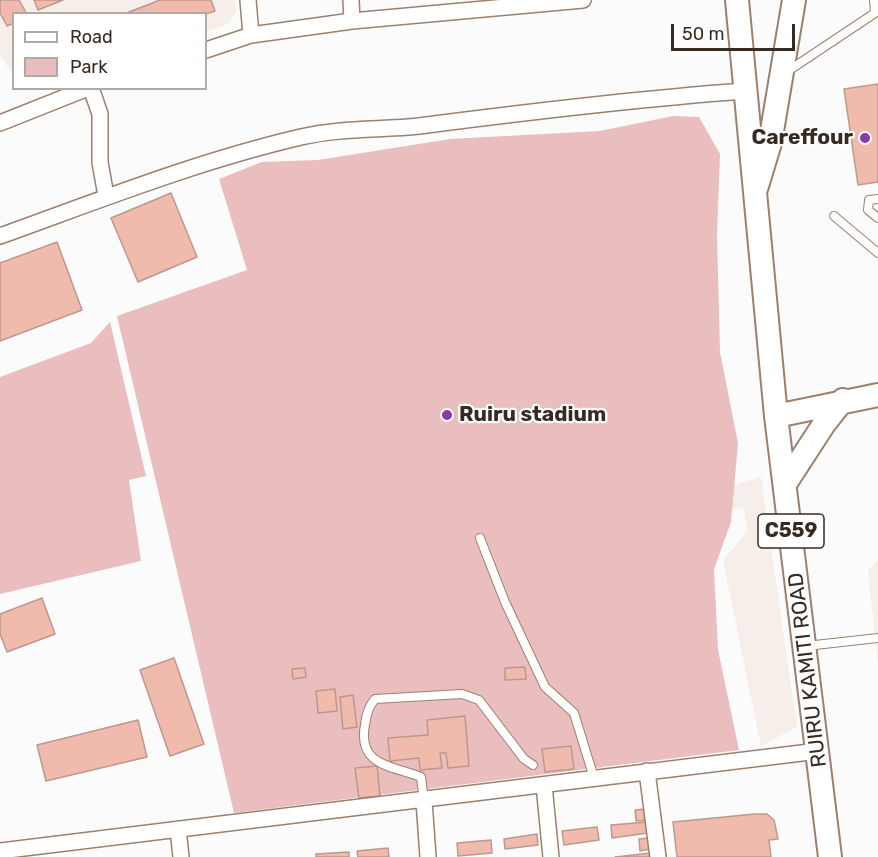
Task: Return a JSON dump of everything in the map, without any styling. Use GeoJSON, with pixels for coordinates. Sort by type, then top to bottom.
{"type":"FeatureCollection","features":[{"type":"Feature","properties":{"kind":"main road","name":"C559"},"geometry":{"type":"LineString","coordinates":[[737,0],[754,196]]}},
{"type":"Feature","properties":{"kind":"main road","name":"C559"},"geometry":{"type":"LineString","coordinates":[[754,196],[764,170],[783,74],[794,0]]}},
{"type":"Feature","properties":{"kind":"main road","name":"RUIRU KAMITI ROAD"},"geometry":{"type":"LineString","coordinates":[[754,196],[776,416],[830,857]]}},
{"type":"Feature","properties":{"kind":"main road"},"geometry":{"type":"LineString","coordinates":[[776,416],[843,400],[878,395]]}},
{"type":"Feature","properties":{"kind":"main road"},"geometry":{"type":"LineString","coordinates":[[785,484],[824,424],[843,400]]}},
{"type":"Feature","properties":{"kind":"street"},"geometry":{"type":"LineString","coordinates":[[248,0],[251,35]]}},
{"type":"Feature","properties":{"kind":"street"},"geometry":{"type":"LineString","coordinates":[[351,0],[352,21]]}},
{"type":"Feature","properties":{"kind":"street"},"geometry":{"type":"LineString","coordinates":[[207,50],[251,35],[352,21],[583,0]]}},
{"type":"Feature","properties":{"kind":"street"},"geometry":{"type":"LineString","coordinates":[[0,123],[84,90]]}},
{"type":"Feature","properties":{"kind":"street"},"geometry":{"type":"LineString","coordinates":[[90,90],[100,114],[100,162],[106,196]]}},
{"type":"Feature","properties":{"kind":"street"},"geometry":{"type":"LineString","coordinates":[[0,236],[106,196],[218,158],[304,136],[400,128],[644,98],[744,91]]}},
{"type":"Feature","properties":{"kind":"street"},"geometry":{"type":"LineString","coordinates":[[0,851],[424,801],[818,751]]}},
{"type":"Feature","properties":{"kind":"street"},"geometry":{"type":"LineString","coordinates":[[647,771],[658,857]]}},
{"type":"Feature","properties":{"kind":"street"},"geometry":{"type":"LineString","coordinates":[[544,785],[551,857]]}},
{"type":"Feature","properties":{"kind":"street"},"geometry":{"type":"LineString","coordinates":[[424,801],[428,857]]}},
{"type":"Feature","properties":{"kind":"street"},"geometry":{"type":"LineString","coordinates":[[178,829],[181,857]]}},
{"type":"Feature","properties":{"kind":"lane"},"geometry":{"type":"LineString","coordinates":[[783,74],[875,13],[874,0]]}},
{"type":"Feature","properties":{"kind":"lane"},"geometry":{"type":"LineString","coordinates":[[878,199],[869,200],[868,210],[878,218]]}},
{"type":"Feature","properties":{"kind":"lane"},"geometry":{"type":"LineString","coordinates":[[834,216],[878,253]]}},
{"type":"Feature","properties":{"kind":"lane"},"geometry":{"type":"LineString","coordinates":[[480,538],[505,602],[545,687],[574,713],[594,778]]}},
{"type":"Feature","properties":{"kind":"lane"},"geometry":{"type":"LineString","coordinates":[[805,646],[878,638]]}},
{"type":"Feature","properties":{"kind":"lane"},"geometry":{"type":"LineString","coordinates":[[424,801],[421,777],[386,767],[368,754],[363,731],[370,705],[375,699],[471,695],[479,700],[524,759],[533,765]]}},
{"type":"Feature","properties":{"kind":"shaded area"},"geometry":{"type":"Polygon","coordinates":[[[0,0],[235,0],[237,11],[228,24],[207,32],[207,12],[12,12],[12,73],[0,56],[0,0]]]}},
{"type":"Feature","properties":{"kind":"shaded area"},"geometry":{"type":"Polygon","coordinates":[[[761,477],[797,727],[761,746],[723,560],[748,531],[743,507],[714,514],[714,491],[761,477]]]}},
{"type":"Feature","properties":{"kind":"shaded area"},"geometry":{"type":"Polygon","coordinates":[[[878,559],[878,667],[868,570],[878,559]]]}},
{"type":"Feature","properties":{"kind":"green space"},"geometry":{"type":"Polygon","coordinates":[[[673,116],[699,117],[720,154],[717,234],[720,352],[738,443],[731,522],[714,569],[718,650],[739,750],[234,813],[117,316],[247,270],[219,179],[262,162],[318,160],[450,139],[600,131],[673,116]]]}},
{"type":"Feature","properties":{"kind":"green space"},"geometry":{"type":"Polygon","coordinates":[[[110,322],[146,476],[129,480],[141,561],[0,594],[0,377],[91,343],[110,322]]]}},
{"type":"Feature","properties":{"kind":"building"},"geometry":{"type":"Polygon","coordinates":[[[0,0],[19,0],[26,12],[12,12],[12,24],[7,26],[0,13],[0,0]]]}},
{"type":"Feature","properties":{"kind":"building"},"geometry":{"type":"Polygon","coordinates":[[[34,0],[63,0],[38,10],[34,0]]]}},
{"type":"Feature","properties":{"kind":"building"},"geometry":{"type":"Polygon","coordinates":[[[160,0],[211,0],[215,11],[207,14],[129,12],[160,0]]]}},
{"type":"Feature","properties":{"kind":"building","name":"Careffour"},"geometry":{"type":"Polygon","coordinates":[[[878,84],[878,182],[858,185],[844,89],[878,84]]]}},
{"type":"Feature","properties":{"kind":"building"},"geometry":{"type":"Polygon","coordinates":[[[171,193],[197,257],[138,282],[111,218],[171,193]]]}},
{"type":"Feature","properties":{"kind":"building"},"geometry":{"type":"Polygon","coordinates":[[[57,242],[82,310],[0,341],[0,263],[57,242]]]}},
{"type":"Feature","properties":{"kind":"building"},"geometry":{"type":"Polygon","coordinates":[[[42,598],[55,634],[7,652],[0,634],[0,614],[42,598]]]}},
{"type":"Feature","properties":{"kind":"building"},"geometry":{"type":"Polygon","coordinates":[[[174,658],[204,744],[170,756],[140,670],[174,658]]]}},
{"type":"Feature","properties":{"kind":"building"},"geometry":{"type":"Polygon","coordinates":[[[525,667],[526,679],[505,680],[505,668],[525,667]]]}},
{"type":"Feature","properties":{"kind":"building"},"geometry":{"type":"Polygon","coordinates":[[[305,668],[306,677],[293,679],[292,669],[305,668]]]}},
{"type":"Feature","properties":{"kind":"building"},"geometry":{"type":"Polygon","coordinates":[[[335,689],[337,711],[318,713],[316,691],[335,689]]]}},
{"type":"Feature","properties":{"kind":"building"},"geometry":{"type":"Polygon","coordinates":[[[353,695],[357,727],[343,729],[340,697],[353,695]]]}},
{"type":"Feature","properties":{"kind":"building"},"geometry":{"type":"Polygon","coordinates":[[[465,716],[469,766],[448,768],[446,753],[440,753],[442,768],[420,770],[419,758],[390,761],[388,738],[428,735],[427,720],[465,716]]]}},
{"type":"Feature","properties":{"kind":"building"},"geometry":{"type":"Polygon","coordinates":[[[138,720],[147,757],[46,781],[37,745],[138,720]]]}},
{"type":"Feature","properties":{"kind":"building"},"geometry":{"type":"Polygon","coordinates":[[[571,746],[574,769],[545,772],[542,749],[571,746]]]}},
{"type":"Feature","properties":{"kind":"building"},"geometry":{"type":"Polygon","coordinates":[[[377,766],[380,796],[359,798],[355,768],[377,766]]]}},
{"type":"Feature","properties":{"kind":"building"},"geometry":{"type":"Polygon","coordinates":[[[645,809],[647,820],[636,821],[635,810],[645,809]]]}},
{"type":"Feature","properties":{"kind":"building"},"geometry":{"type":"Polygon","coordinates":[[[767,814],[774,820],[778,839],[769,840],[771,857],[677,857],[673,822],[767,814]]]}},
{"type":"Feature","properties":{"kind":"building"},"geometry":{"type":"Polygon","coordinates":[[[647,822],[648,833],[612,838],[611,825],[647,822]]]}},
{"type":"Feature","properties":{"kind":"building"},"geometry":{"type":"Polygon","coordinates":[[[597,827],[599,840],[564,845],[562,831],[597,827]]]}},
{"type":"Feature","properties":{"kind":"building"},"geometry":{"type":"Polygon","coordinates":[[[537,834],[538,845],[505,849],[504,839],[537,834]]]}},
{"type":"Feature","properties":{"kind":"building"},"geometry":{"type":"Polygon","coordinates":[[[649,838],[650,849],[640,851],[639,839],[649,838]]]}},
{"type":"Feature","properties":{"kind":"building"},"geometry":{"type":"Polygon","coordinates":[[[491,840],[492,853],[458,856],[457,843],[491,840]]]}},
{"type":"Feature","properties":{"kind":"building"},"geometry":{"type":"Polygon","coordinates":[[[388,848],[389,857],[358,857],[357,851],[388,848]]]}},
{"type":"Feature","properties":{"kind":"building"},"geometry":{"type":"Polygon","coordinates":[[[349,852],[349,857],[316,857],[316,854],[349,852]]]}},
{"type":"Feature","properties":{"kind":"building"},"geometry":{"type":"Polygon","coordinates":[[[651,853],[651,857],[615,857],[651,853]]]}},
{"type":"Feature","properties":{"kind":"place","name":"Careffour"},"geometry":{"type":"Point","coordinates":[865,138]}},
{"type":"Feature","properties":{"kind":"place","name":"Ruiru stadium"},"geometry":{"type":"Point","coordinates":[447,415]}}]}
